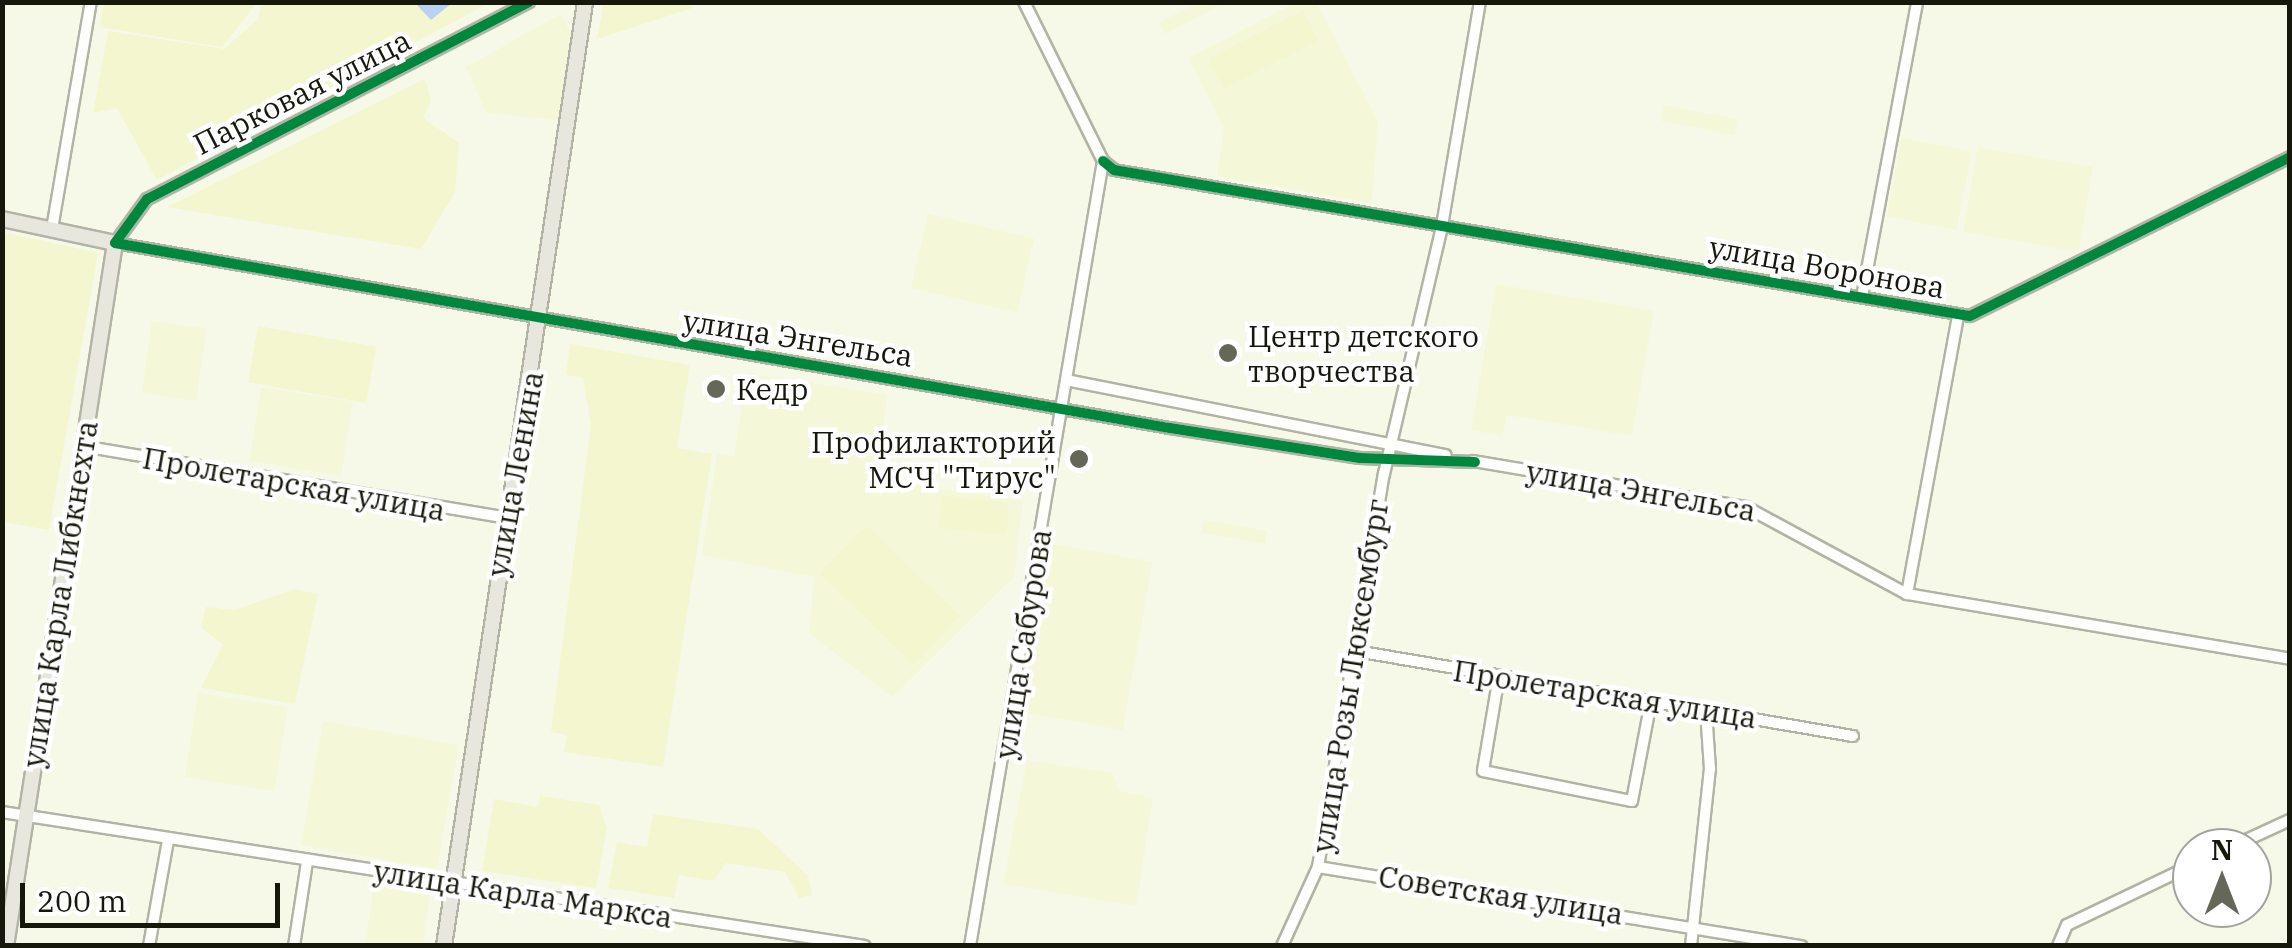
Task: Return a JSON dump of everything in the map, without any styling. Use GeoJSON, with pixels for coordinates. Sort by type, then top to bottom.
{"type":"FeatureCollection","features":[{"type":"Feature","properties":{"kind":"main road","name":"улица Ленина"},"geometry":{"type":"LineString","coordinates":[[444,946],[585,2]]}},
{"type":"Feature","properties":{"kind":"main road","name":"улица Энгельса"},"geometry":{"type":"LineString","coordinates":[[2,218],[115,243]]}},
{"type":"Feature","properties":{"kind":"main road","name":"улица Карла Либкнехта"},"geometry":{"type":"LineString","coordinates":[[6,946],[115,243]]}},
{"type":"Feature","properties":{"kind":"street"},"geometry":{"type":"LineString","coordinates":[[52,230],[92,2]]}},
{"type":"Feature","properties":{"kind":"street","name":"Парковая улица"},"geometry":{"type":"LineString","coordinates":[[115,243],[147,199],[529,2]]}},
{"type":"Feature","properties":{"kind":"street"},"geometry":{"type":"LineString","coordinates":[[1024,2],[1103,161]]}},
{"type":"Feature","properties":{"kind":"street","name":"улица Розы Люксембург"},"geometry":{"type":"LineString","coordinates":[[1282,946],[1318,867],[1387,460],[1442,226],[1480,2]]}},
{"type":"Feature","properties":{"kind":"street"},"geometry":{"type":"LineString","coordinates":[[1862,297],[1916,2]]}},
{"type":"Feature","properties":{"kind":"street","name":"улица Воронова"},"geometry":{"type":"LineString","coordinates":[[1103,161],[1442,226],[1958,316],[1984,314],[2290,157]]}},
{"type":"Feature","properties":{"kind":"street","name":"улица Сабурова"},"geometry":{"type":"LineString","coordinates":[[970,946],[1103,161]]}},
{"type":"Feature","properties":{"kind":"street","name":"улица Энгельса"},"geometry":{"type":"LineString","coordinates":[[115,243],[539,321],[1387,460],[1475,462]]}},
{"type":"Feature","properties":{"kind":"street","name":"улица Воронова"},"geometry":{"type":"LineString","coordinates":[[1907,594],[1936,453],[1958,316]]}},
{"type":"Feature","properties":{"kind":"street","name":"улица Энгельса"},"geometry":{"type":"LineString","coordinates":[[1066,380],[1392,439],[1475,462],[1746,507],[1907,594],[2290,659]]}},
{"type":"Feature","properties":{"kind":"street","name":"Пролетарская улица"},"geometry":{"type":"LineString","coordinates":[[82,446],[506,518]]}},
{"type":"Feature","properties":{"kind":"street","name":"Пролетарская улица"},"geometry":{"type":"LineString","coordinates":[[1356,652],[1853,736]]}},
{"type":"Feature","properties":{"kind":"street"},"geometry":{"type":"LineString","coordinates":[[1499,676],[1483,771],[1632,800],[1651,702]]}},
{"type":"Feature","properties":{"kind":"street"},"geometry":{"type":"LineString","coordinates":[[1691,946],[1694,854],[1710,769],[1706,711]]}},
{"type":"Feature","properties":{"kind":"street","name":"улица Карла Маркса"},"geometry":{"type":"LineString","coordinates":[[2,812],[865,946]]}},
{"type":"Feature","properties":{"kind":"street"},"geometry":{"type":"LineString","coordinates":[[149,946],[168,840]]}},
{"type":"Feature","properties":{"kind":"street"},"geometry":{"type":"LineString","coordinates":[[294,946],[306,862]]}},
{"type":"Feature","properties":{"kind":"street","name":"Советская улица"},"geometry":{"type":"LineString","coordinates":[[1318,867],[1694,925],[1802,946]]}},
{"type":"Feature","properties":{"kind":"street"},"geometry":{"type":"LineString","coordinates":[[2058,946],[2067,925],[2172,875]]}},
{"type":"Feature","properties":{"kind":"shaded area"},"geometry":{"type":"Polygon","coordinates":[[[104,2],[257,3],[222,47],[100,27],[104,2]]]}},
{"type":"Feature","properties":{"kind":"shaded area"},"geometry":{"type":"Polygon","coordinates":[[[604,2],[691,3],[692,8],[597,39],[604,2]]]}},
{"type":"Feature","properties":{"kind":"shaded area"},"geometry":{"type":"Polygon","coordinates":[[[261,3],[489,3],[157,180],[117,108],[93,113],[108,31],[224,49],[258,19],[261,3]]]}},
{"type":"Feature","properties":{"kind":"shaded area"},"geometry":{"type":"Polygon","coordinates":[[[1198,3],[1224,3],[1165,34],[1160,22],[1198,3]]]}},
{"type":"Feature","properties":{"kind":"shaded area"},"geometry":{"type":"Polygon","coordinates":[[[1295,3],[1317,3],[1378,121],[1372,203],[1217,176],[1224,129],[1188,58],[1295,3]]]}},
{"type":"Feature","properties":{"kind":"shaded area"},"geometry":{"type":"Polygon","coordinates":[[[1303,11],[1318,40],[1224,89],[1209,59],[1303,11]]]}},
{"type":"Feature","properties":{"kind":"shaded area"},"geometry":{"type":"Polygon","coordinates":[[[561,14],[577,45],[566,121],[486,113],[466,67],[561,14]]]}},
{"type":"Feature","properties":{"kind":"shaded area"},"geometry":{"type":"Polygon","coordinates":[[[425,79],[431,101],[423,118],[459,143],[455,192],[421,249],[167,207],[425,79]]]}},
{"type":"Feature","properties":{"kind":"shaded area"},"geometry":{"type":"Polygon","coordinates":[[[1664,105],[1738,119],[1735,135],[1661,121],[1664,105]]]}},
{"type":"Feature","properties":{"kind":"shaded area"},"geometry":{"type":"Polygon","coordinates":[[[1902,138],[1972,152],[1956,230],[1887,217],[1902,138]]]}},
{"type":"Feature","properties":{"kind":"shaded area"},"geometry":{"type":"Polygon","coordinates":[[[1978,147],[2093,167],[2078,252],[1963,232],[1978,147]]]}},
{"type":"Feature","properties":{"kind":"shaded area"},"geometry":{"type":"Polygon","coordinates":[[[928,214],[1034,239],[1017,313],[911,288],[928,214]]]}},
{"type":"Feature","properties":{"kind":"shaded area"},"geometry":{"type":"Polygon","coordinates":[[[3,232],[98,253],[49,530],[3,522],[3,232]]]}},
{"type":"Feature","properties":{"kind":"shaded area"},"geometry":{"type":"Polygon","coordinates":[[[1496,284],[1654,311],[1632,436],[1507,415],[1502,436],[1471,430],[1496,284]]]}},
{"type":"Feature","properties":{"kind":"shaded area"},"geometry":{"type":"Polygon","coordinates":[[[152,321],[206,329],[196,401],[142,393],[152,321]]]}},
{"type":"Feature","properties":{"kind":"shaded area"},"geometry":{"type":"Polygon","coordinates":[[[258,326],[376,347],[366,403],[248,382],[258,326]]]}},
{"type":"Feature","properties":{"kind":"shaded area"},"geometry":{"type":"Polygon","coordinates":[[[570,344],[690,365],[677,448],[712,454],[663,767],[564,752],[567,735],[551,732],[591,425],[583,378],[566,375],[570,344]]]}},
{"type":"Feature","properties":{"kind":"shaded area"},"geometry":{"type":"Polygon","coordinates":[[[747,373],[888,395],[873,480],[1023,501],[1014,577],[892,697],[809,633],[814,577],[702,555],[717,454],[734,456],[747,373]]]}},
{"type":"Feature","properties":{"kind":"shaded area"},"geometry":{"type":"Polygon","coordinates":[[[261,387],[353,402],[341,476],[249,461],[261,387]]]}},
{"type":"Feature","properties":{"kind":"shaded area"},"geometry":{"type":"Polygon","coordinates":[[[942,496],[1009,503],[1005,535],[939,528],[942,496]]]}},
{"type":"Feature","properties":{"kind":"shaded area"},"geometry":{"type":"Polygon","coordinates":[[[1204,520],[1267,531],[1265,544],[1202,533],[1204,520]]]}},
{"type":"Feature","properties":{"kind":"shaded area"},"geometry":{"type":"Polygon","coordinates":[[[866,526],[960,616],[914,664],[820,573],[866,526]]]}},
{"type":"Feature","properties":{"kind":"shaded area"},"geometry":{"type":"Polygon","coordinates":[[[1052,544],[1152,562],[1123,730],[1022,712],[1052,544]]]}},
{"type":"Feature","properties":{"kind":"shaded area"},"geometry":{"type":"Polygon","coordinates":[[[294,589],[318,594],[295,704],[201,688],[223,645],[201,627],[206,607],[235,610],[294,589]]]}},
{"type":"Feature","properties":{"kind":"shaded area"},"geometry":{"type":"Polygon","coordinates":[[[198,693],[288,707],[275,791],[185,777],[198,693]]]}},
{"type":"Feature","properties":{"kind":"shaded area"},"geometry":{"type":"Polygon","coordinates":[[[323,721],[459,745],[437,869],[301,845],[323,721]]]}},
{"type":"Feature","properties":{"kind":"shaded area"},"geometry":{"type":"Polygon","coordinates":[[[1027,760],[1112,773],[1120,791],[1153,798],[1136,906],[1003,884],[1027,760]]]}},
{"type":"Feature","properties":{"kind":"shaded area"},"geometry":{"type":"Polygon","coordinates":[[[540,796],[599,805],[607,828],[596,888],[482,871],[494,799],[538,807],[540,796]]]}},
{"type":"Feature","properties":{"kind":"shaded area"},"geometry":{"type":"Polygon","coordinates":[[[653,814],[758,829],[808,876],[812,895],[799,898],[785,872],[726,863],[713,881],[679,875],[674,898],[608,888],[617,842],[647,847],[653,814]]]}},
{"type":"Feature","properties":{"kind":"shaded area"},"geometry":{"type":"Polygon","coordinates":[[[375,880],[431,890],[423,945],[365,945],[375,880]]]}},
{"type":"Feature","properties":{"kind":"water"},"geometry":{"type":"Polygon","coordinates":[[[415,3],[452,3],[431,20],[415,3]]]}},
{"type":"Feature","properties":{"kind":"cycle path"},"geometry":{"type":"LineString","coordinates":[[529,2],[147,199],[115,243],[1170,428],[1360,458],[1475,462]]}},
{"type":"Feature","properties":{"kind":"cycle path"},"geometry":{"type":"LineString","coordinates":[[1103,161],[1114,170],[1970,316],[2290,157]]}},
{"type":"Feature","properties":{"kind":"place","name":"Центр детского творчества"},"geometry":{"type":"Point","coordinates":[1228,353]}},
{"type":"Feature","properties":{"kind":"place","name":"Кедр"},"geometry":{"type":"Point","coordinates":[716,389]}},
{"type":"Feature","properties":{"kind":"place","name":"Профилакторий МСЧ \"Тирус\""},"geometry":{"type":"Point","coordinates":[1079,459]}}]}
